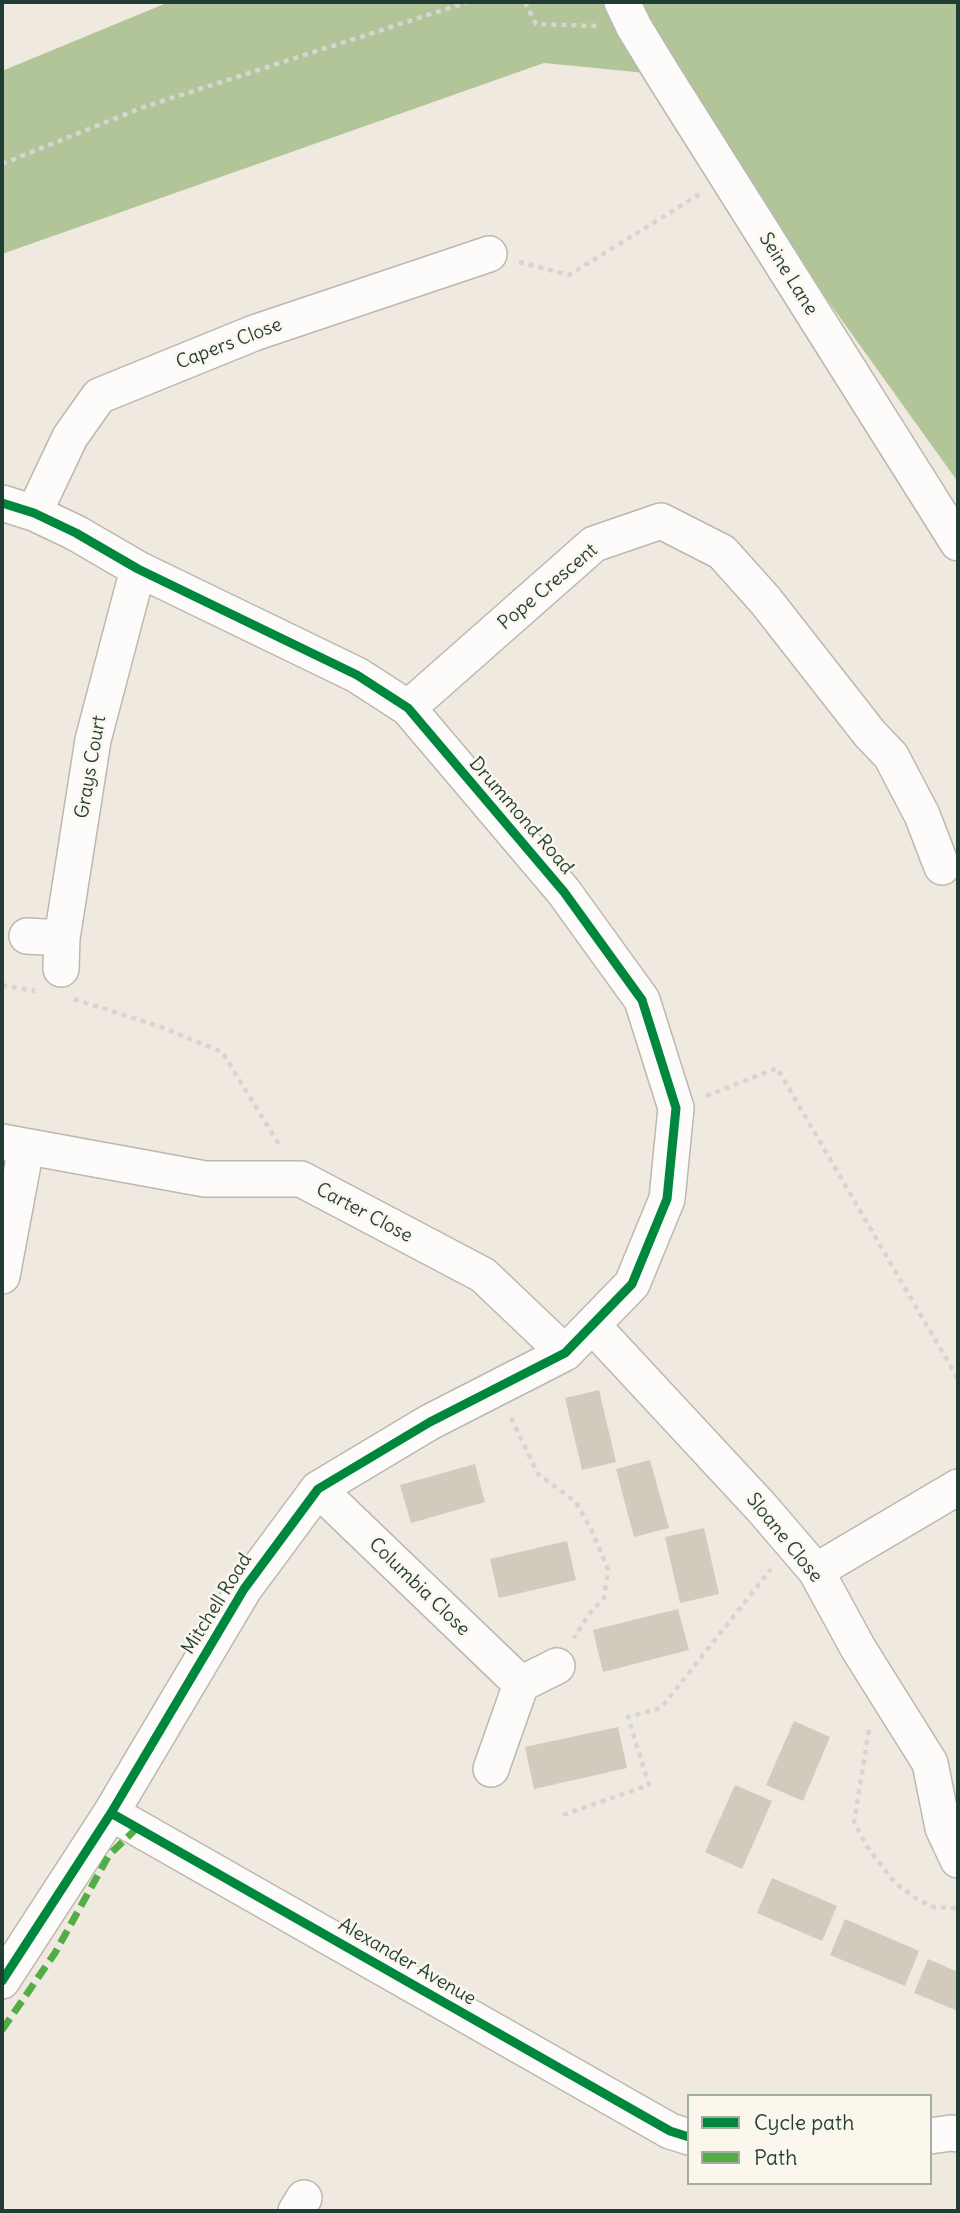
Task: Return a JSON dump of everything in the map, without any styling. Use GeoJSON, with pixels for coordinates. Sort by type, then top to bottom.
{"type":"FeatureCollection","features":[{"type":"Feature","properties":{"kind":"street","name":"Seine Lane"},"geometry":{"type":"LineString","coordinates":[[626,11],[958,544]]}},
{"type":"Feature","properties":{"kind":"street","name":"Capers Close"},"geometry":{"type":"LineString","coordinates":[[18,508],[99,396],[254,333],[489,254]]}},
{"type":"Feature","properties":{"kind":"street","name":"Drummond Road"},"geometry":{"type":"LineString","coordinates":[[18,508],[76,533],[138,569],[357,675],[408,708],[564,892],[642,1000],[676,1108],[667,1199],[632,1283],[565,1353]]}},
{"type":"Feature","properties":{"kind":"street","name":"Pope Crescent"},"geometry":{"type":"LineString","coordinates":[[408,708],[594,544],[661,521],[722,552],[765,600],[870,734],[891,756],[922,815],[942,867]]}},
{"type":"Feature","properties":{"kind":"street","name":"Grays Court"},"geometry":{"type":"LineString","coordinates":[[65,969],[93,740],[138,569]]}},
{"type":"Feature","properties":{"kind":"street"},"geometry":{"type":"LineString","coordinates":[[27,936],[65,969]]}},
{"type":"Feature","properties":{"kind":"street"},"geometry":{"type":"LineString","coordinates":[[2,1276],[14,1145]]}},
{"type":"Feature","properties":{"kind":"street","name":"Carter Close"},"geometry":{"type":"LineString","coordinates":[[14,1145],[205,1179],[301,1179],[483,1275],[565,1353]]}},
{"type":"Feature","properties":{"kind":"street","name":"Sloane Close"},"geometry":{"type":"LineString","coordinates":[[592,1325],[762,1508],[816,1571],[858,1648],[930,1763],[943,1828],[958,1860]]}},
{"type":"Feature","properties":{"kind":"street","name":"Mitchell Road"},"geometry":{"type":"LineString","coordinates":[[2,1981],[111,1813],[244,1589],[318,1489],[430,1422],[565,1353]]}},
{"type":"Feature","properties":{"kind":"street"},"geometry":{"type":"LineString","coordinates":[[816,1571],[958,1487]]}},
{"type":"Feature","properties":{"kind":"street","name":"Columbia Close"},"geometry":{"type":"LineString","coordinates":[[318,1489],[521,1684]]}},
{"type":"Feature","properties":{"kind":"street"},"geometry":{"type":"LineString","coordinates":[[491,1769],[521,1684],[557,1666]]}},
{"type":"Feature","properties":{"kind":"street","name":"Alexander Avenue"},"geometry":{"type":"LineString","coordinates":[[111,1813],[670,2131],[687,2136]]}},
{"type":"Feature","properties":{"kind":"street"},"geometry":{"type":"LineString","coordinates":[[932,2136],[958,2134]]}},
{"type":"Feature","properties":{"kind":"path"},"geometry":{"type":"LineString","coordinates":[[2,164],[141,108],[468,2]]}},
{"type":"Feature","properties":{"kind":"path"},"geometry":{"type":"LineString","coordinates":[[525,2],[536,24],[626,11]]}},
{"type":"Feature","properties":{"kind":"path"},"geometry":{"type":"LineString","coordinates":[[489,254],[569,275],[727,177]]}},
{"type":"Feature","properties":{"kind":"path"},"geometry":{"type":"LineString","coordinates":[[65,969],[161,1027],[222,1052],[301,1179]]}},
{"type":"Feature","properties":{"kind":"path"},"geometry":{"type":"LineString","coordinates":[[676,1108],[777,1068],[958,1380]]}},
{"type":"Feature","properties":{"kind":"path"},"geometry":{"type":"LineString","coordinates":[[496,1388],[538,1474],[576,1502],[592,1531],[608,1570],[604,1598],[589,1614],[557,1666]]}},
{"type":"Feature","properties":{"kind":"path"},"geometry":{"type":"LineString","coordinates":[[563,1815],[649,1785],[628,1717],[661,1708],[792,1544]]}},
{"type":"Feature","properties":{"kind":"path"},"geometry":{"type":"LineString","coordinates":[[877,1677],[854,1822],[866,1845],[895,1883],[933,1908],[958,1909]]}},
{"type":"Feature","properties":{"kind":"green space"},"geometry":{"type":"Polygon","coordinates":[[[169,2],[958,2],[958,482],[666,75],[544,63],[2,254],[2,71],[169,2]]]}},
{"type":"Feature","properties":{"kind":"building"},"geometry":{"type":"Polygon","coordinates":[[[599,1390],[616,1462],[582,1470],[565,1398],[599,1390]]]}},
{"type":"Feature","properties":{"kind":"building"},"geometry":{"type":"Polygon","coordinates":[[[650,1460],[669,1528],[634,1537],[616,1469],[650,1460]]]}},
{"type":"Feature","properties":{"kind":"building"},"geometry":{"type":"Polygon","coordinates":[[[475,1464],[485,1502],[411,1523],[400,1485],[475,1464]]]}},
{"type":"Feature","properties":{"kind":"building"},"geometry":{"type":"Polygon","coordinates":[[[704,1528],[719,1594],[680,1603],[665,1537],[704,1528]]]}},
{"type":"Feature","properties":{"kind":"building"},"geometry":{"type":"Polygon","coordinates":[[[567,1541],[576,1580],[499,1598],[490,1559],[567,1541]]]}},
{"type":"Feature","properties":{"kind":"building"},"geometry":{"type":"Polygon","coordinates":[[[678,1609],[689,1650],[603,1672],[593,1630],[678,1609]]]}},
{"type":"Feature","properties":{"kind":"building"},"geometry":{"type":"Polygon","coordinates":[[[794,1721],[830,1737],[803,1801],[766,1785],[794,1721]]]}},
{"type":"Feature","properties":{"kind":"building"},"geometry":{"type":"Polygon","coordinates":[[[618,1727],[627,1768],[534,1789],[525,1747],[618,1727]]]}},
{"type":"Feature","properties":{"kind":"building"},"geometry":{"type":"Polygon","coordinates":[[[735,1785],[772,1801],[742,1869],[705,1852],[735,1785]]]}},
{"type":"Feature","properties":{"kind":"building"},"geometry":{"type":"Polygon","coordinates":[[[772,1878],[837,1906],[822,1941],[757,1913],[772,1878]]]}},
{"type":"Feature","properties":{"kind":"building"},"geometry":{"type":"Polygon","coordinates":[[[845,1919],[919,1951],[905,1986],[830,1955],[845,1919]]]}},
{"type":"Feature","properties":{"kind":"building"},"geometry":{"type":"Polygon","coordinates":[[[928,1959],[958,1972],[958,2011],[914,1993],[928,1959]]]}},
{"type":"Feature","properties":{"kind":"marked path"},"geometry":{"type":"LineString","coordinates":[[2,2030],[55,1953],[109,1855],[137,1828]]}},
{"type":"Feature","properties":{"kind":"cycle path"},"geometry":{"type":"LineString","coordinates":[[2,503],[34,513],[76,533],[138,569],[357,675],[408,708],[564,892],[642,1000],[676,1108],[667,1199],[632,1284],[565,1353],[430,1422],[318,1489],[244,1589],[111,1813],[2,1981]]}},
{"type":"Feature","properties":{"kind":"cycle path"},"geometry":{"type":"LineString","coordinates":[[111,1813],[670,2131],[687,2136]]}}]}
